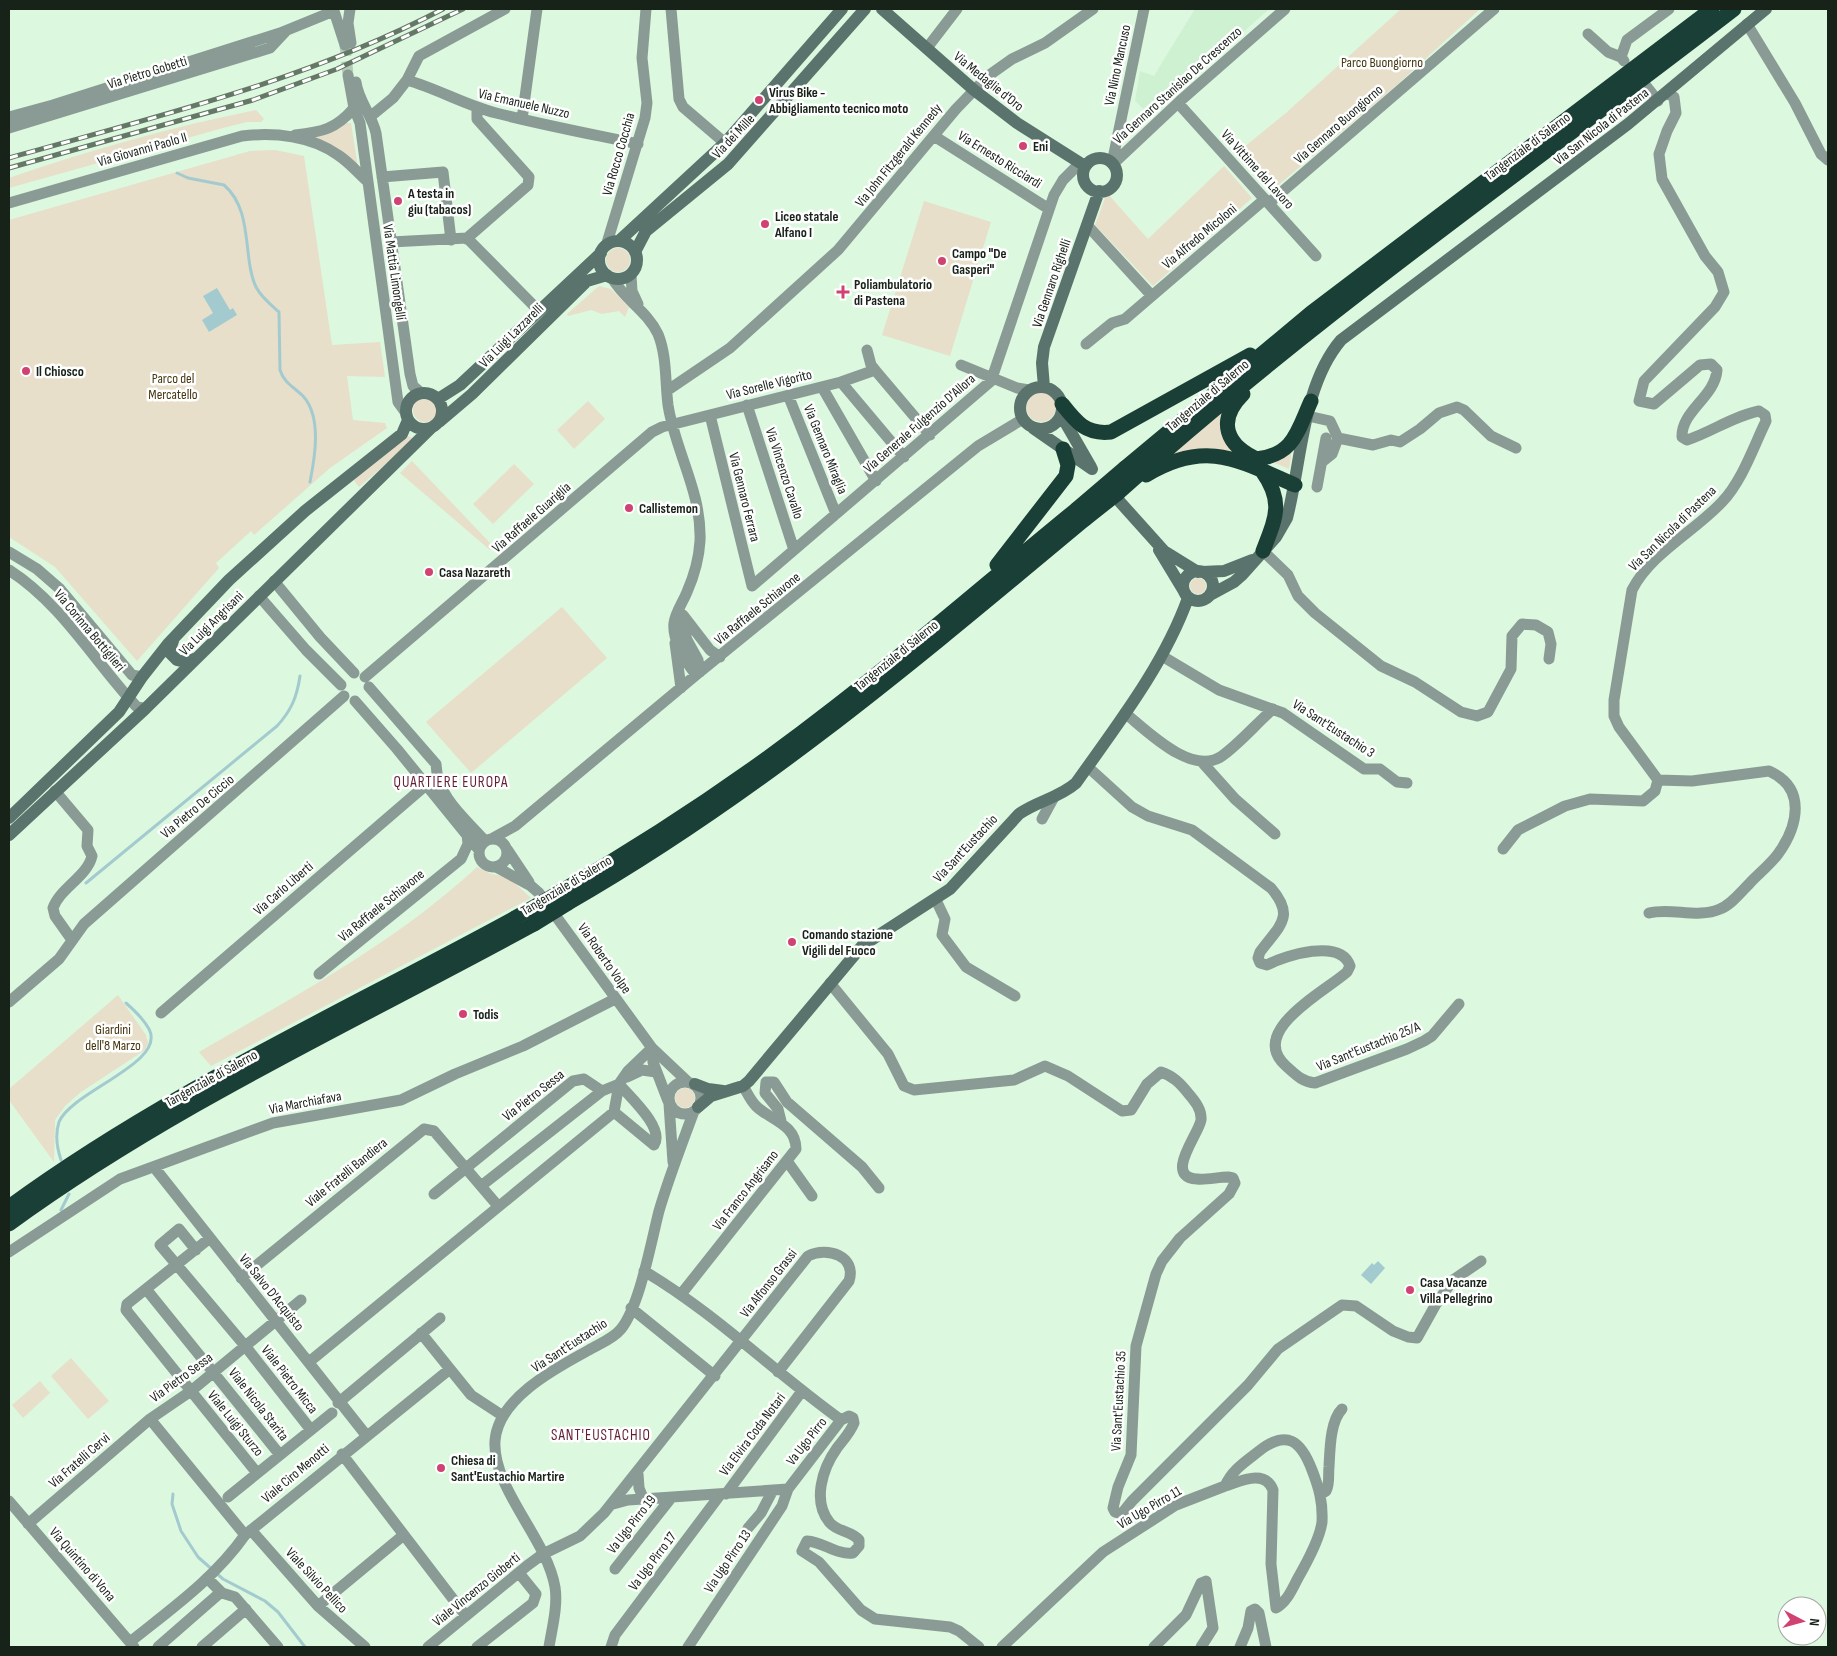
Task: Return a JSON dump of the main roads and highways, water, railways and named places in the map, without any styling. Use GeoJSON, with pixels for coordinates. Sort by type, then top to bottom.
{"type":"FeatureCollection","features":[{"type":"Feature","properties":{"kind":"highway","name":"Tangenziale di Salerno"},"geometry":{"type":"LineString","coordinates":[[9,1207],[68,1164],[166,1104],[515,918],[564,897],[664,845],[804,748],[895,678],[1081,514],[1124,468],[1270,347],[1428,222],[1712,9]]}},
{"type":"Feature","properties":{"kind":"highway","name":"Tangenziale di Salerno"},"geometry":{"type":"LineString","coordinates":[[9,1224],[78,1174],[177,1115],[534,924],[564,897],[771,756],[1081,514],[1119,497],[1168,449],[1287,350],[1407,256],[1734,9]]}},
{"type":"Feature","properties":{"kind":"highway"},"geometry":{"type":"LineString","coordinates":[[1061,409],[1089,431],[1112,432],[1244,358],[1270,347]]}},
{"type":"Feature","properties":{"kind":"highway"},"geometry":{"type":"LineString","coordinates":[[1287,350],[1234,403],[1228,422],[1231,439],[1244,453],[1259,465],[1296,481]]}},
{"type":"Feature","properties":{"kind":"highway"},"geometry":{"type":"LineString","coordinates":[[1119,497],[1156,470],[1178,459],[1190,456],[1259,465],[1291,444],[1309,408]]}},
{"type":"Feature","properties":{"kind":"highway"},"geometry":{"type":"LineString","coordinates":[[950,615],[1003,559],[1056,490],[1068,470],[1063,449]]}},
{"type":"Feature","properties":{"kind":"highway"},"geometry":{"type":"LineString","coordinates":[[1259,465],[1276,496],[1277,509],[1259,555]]}},
{"type":"Feature","properties":{"kind":"water"},"geometry":{"type":"Polygon","coordinates":[[[217,288],[230,310],[233,308],[237,315],[209,332],[202,320],[213,313],[203,296],[217,288]]]}},
{"type":"Feature","properties":{"kind":"water"},"geometry":{"type":"Polygon","coordinates":[[[1378,1261],[1385,1268],[1371,1284],[1361,1275],[1372,1263],[1374,1265],[1378,1261]]]}},
{"type":"Feature","properties":{"kind":"waterway"},"geometry":{"type":"LineString","coordinates":[[177,173],[188,178],[224,185],[240,208],[244,221],[249,262],[256,287],[263,297],[279,312],[280,370],[287,382],[303,396],[313,415],[316,438],[310,482]]}},
{"type":"Feature","properties":{"kind":"waterway"},"geometry":{"type":"LineString","coordinates":[[86,883],[277,726],[293,703],[300,676]]}},
{"type":"Feature","properties":{"kind":"waterway"},"geometry":{"type":"LineString","coordinates":[[61,1160],[57,1131],[59,1122],[67,1110],[132,1065],[144,1054],[151,1041],[149,1029],[139,1015],[126,1003]]}},
{"type":"Feature","properties":{"kind":"waterway"},"geometry":{"type":"LineString","coordinates":[[61,1210],[69,1194]]}},
{"type":"Feature","properties":{"kind":"waterway"},"geometry":{"type":"LineString","coordinates":[[173,1494],[172,1504],[181,1531],[198,1557],[223,1579],[265,1601],[278,1612],[305,1647]]}},
{"type":"Feature","properties":{"kind":"tunnel"},"geometry":{"type":"LineString","coordinates":[[345,45],[348,75]]}},
{"type":"Feature","properties":{"kind":"railway"},"geometry":{"type":"LineString","coordinates":[[9,158],[230,95],[284,77],[338,57],[443,9]]}},
{"type":"Feature","properties":{"kind":"railway"},"geometry":{"type":"LineString","coordinates":[[9,168],[253,100],[337,69],[463,9]]}},
{"type":"Feature","properties":{"kind":"place","name":"Virus Bike - Abbigliamento tecnico moto"},"geometry":{"type":"Point","coordinates":[759,100]}},
{"type":"Feature","properties":{"kind":"place","name":"Eni"},"geometry":{"type":"Point","coordinates":[1023,146]}},
{"type":"Feature","properties":{"kind":"place","name":"A testa in giu (tabacos)"},"geometry":{"type":"Point","coordinates":[398,201]}},
{"type":"Feature","properties":{"kind":"place","name":"Liceo statale Alfano I"},"geometry":{"type":"Point","coordinates":[765,224]}},
{"type":"Feature","properties":{"kind":"place","name":"Campo \"De Gasperi\""},"geometry":{"type":"Point","coordinates":[942,261]}},
{"type":"Feature","properties":{"kind":"place","name":"Poliambulatorio di Pastena"},"geometry":{"type":"Point","coordinates":[843,292]}},
{"type":"Feature","properties":{"kind":"place","name":"Il Chiosco"},"geometry":{"type":"Point","coordinates":[26,371]}},
{"type":"Feature","properties":{"kind":"place","name":"Callistemon"},"geometry":{"type":"Point","coordinates":[629,508]}},
{"type":"Feature","properties":{"kind":"place","name":"Casa Nazareth"},"geometry":{"type":"Point","coordinates":[429,572]}},
{"type":"Feature","properties":{"kind":"place","name":"Comando stazione Vigili del Fuoco"},"geometry":{"type":"Point","coordinates":[792,942]}},
{"type":"Feature","properties":{"kind":"place","name":"Todis"},"geometry":{"type":"Point","coordinates":[463,1014]}},
{"type":"Feature","properties":{"kind":"place","name":"Casa Vacanze Villa Pellegrino"},"geometry":{"type":"Point","coordinates":[1410,1290]}},
{"type":"Feature","properties":{"kind":"place","name":"Chiesa di Sant'Eustachio Martire"},"geometry":{"type":"Point","coordinates":[441,1468]}},
{"type":"Feature","properties":{"kind":"district","name":"QUARTIERE EUROPA"},"geometry":{"type":"Point","coordinates":[451,782]}},
{"type":"Feature","properties":{"kind":"district","name":"SANT'EUSTACHIO"},"geometry":{"type":"Point","coordinates":[601,1435]}},
{"type":"Feature","properties":{"kind":"park label","name":"Parco Buongiorno"},"geometry":{"type":"Point","coordinates":[1382,62]}},
{"type":"Feature","properties":{"kind":"park label","name":"Parco del Mercatello"},"geometry":{"type":"Point","coordinates":[173,386]}},
{"type":"Feature","properties":{"kind":"park label","name":"Giardini dell'8 Marzo"},"geometry":{"type":"Point","coordinates":[113,1038]}}]}
